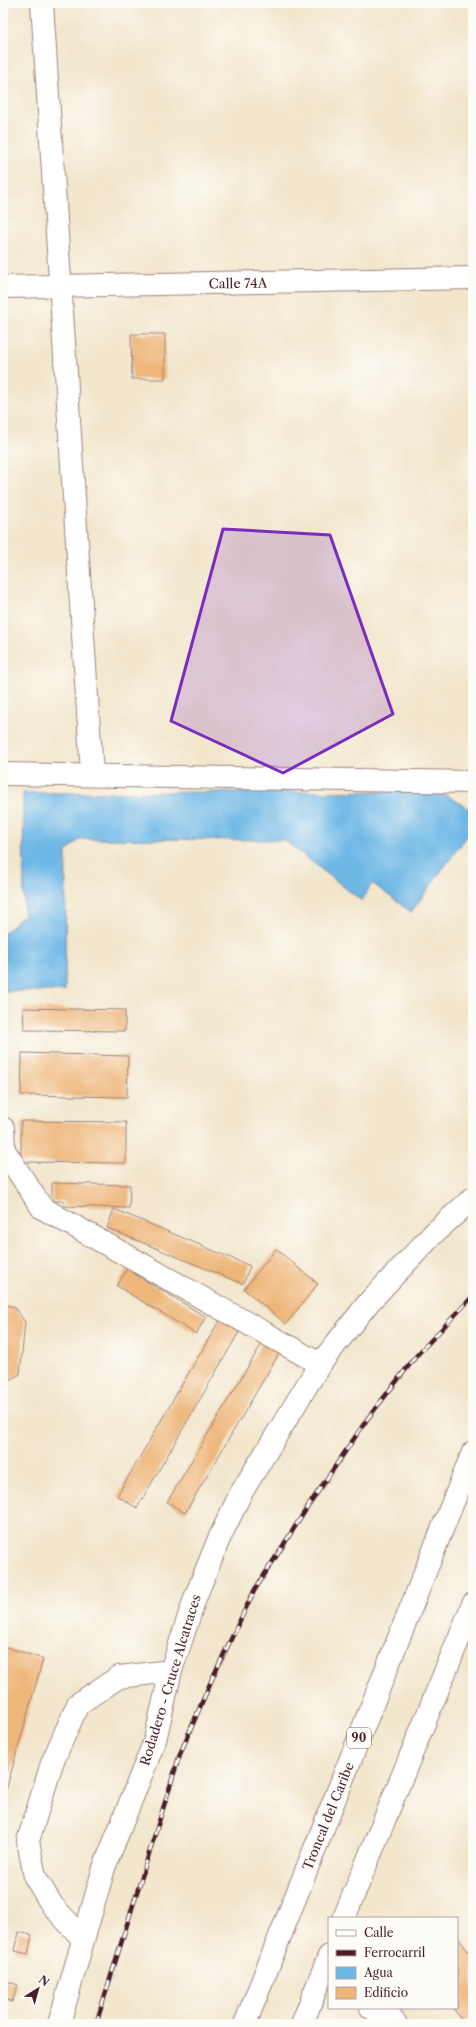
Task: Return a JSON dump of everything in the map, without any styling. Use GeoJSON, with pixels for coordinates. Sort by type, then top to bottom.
{"type":"FeatureCollection","features":[{"type":"Feature","properties":{"kind":"main road"},"geometry":{"type":"LineString","coordinates":[[42,3],[59,286],[92,774]]}},
{"type":"Feature","properties":{"kind":"main road","name":"Calle 74A"},"geometry":{"type":"LineString","coordinates":[[3,287],[473,278]]}},
{"type":"Feature","properties":{"kind":"main road"},"geometry":{"type":"LineString","coordinates":[[3,774],[92,774],[473,782]]}},
{"type":"Feature","properties":{"kind":"main road"},"geometry":{"type":"LineString","coordinates":[[3,1128],[3,1150],[42,1208],[320,1364]]}},
{"type":"Feature","properties":{"kind":"main road","name":"Rodadero - Cruce Alcatraces"},"geometry":{"type":"LineString","coordinates":[[59,2024],[104,1868],[155,1740],[171,1671],[195,1598],[218,1541],[241,1493],[320,1364],[369,1302],[436,1232],[473,1198]]}},
{"type":"Feature","properties":{"kind":"main road","name":"Troncal del Caribe"},"geometry":{"type":"LineString","coordinates":[[245,2024],[473,1452]]}},
{"type":"Feature","properties":{"kind":"main road"},"geometry":{"type":"LineString","coordinates":[[344,1917],[468,1620],[473,1604]]}},
{"type":"Feature","properties":{"kind":"main road"},"geometry":{"type":"LineString","coordinates":[[83,1939],[52,1904],[35,1877],[28,1841],[52,1763],[78,1704],[119,1676],[171,1671]]}},
{"type":"Feature","properties":{"kind":"main road"},"geometry":{"type":"LineString","coordinates":[[302,2024],[323,1986],[328,1961]]}},
{"type":"Feature","properties":{"kind":"main road"},"geometry":{"type":"LineString","coordinates":[[373,2009],[389,2016],[396,2024]]}},
{"type":"Feature","properties":{"kind":"highlighted area"},"geometry":{"type":"Polygon","coordinates":[[[223,529],[330,535],[393,714],[283,773],[171,721],[223,529]]]}},
{"type":"Feature","properties":{"kind":"water"},"geometry":{"type":"Polygon","coordinates":[[[439,791],[473,811],[473,828],[411,912],[372,883],[362,901],[284,840],[80,839],[66,852],[65,991],[3,991],[3,934],[24,915],[23,793],[439,791]]]}},
{"type":"Feature","properties":{"kind":"building"},"geometry":{"type":"Polygon","coordinates":[[[131,334],[165,334],[165,379],[132,379],[131,334]]]}},
{"type":"Feature","properties":{"kind":"building"},"geometry":{"type":"Polygon","coordinates":[[[23,1008],[125,1010],[125,1031],[24,1030],[23,1008]]]}},
{"type":"Feature","properties":{"kind":"building"},"geometry":{"type":"Polygon","coordinates":[[[22,1053],[128,1056],[127,1097],[21,1095],[22,1053]]]}},
{"type":"Feature","properties":{"kind":"building"},"geometry":{"type":"Polygon","coordinates":[[[21,1121],[126,1122],[126,1163],[21,1162],[21,1121]]]}},
{"type":"Feature","properties":{"kind":"building"},"geometry":{"type":"Polygon","coordinates":[[[52,1183],[130,1185],[129,1208],[64,1206],[64,1201],[52,1201],[52,1183]]]}},
{"type":"Feature","properties":{"kind":"building"},"geometry":{"type":"Polygon","coordinates":[[[114,1209],[250,1266],[243,1284],[107,1228],[114,1209]]]}},
{"type":"Feature","properties":{"kind":"building"},"geometry":{"type":"Polygon","coordinates":[[[276,1249],[318,1284],[286,1324],[244,1289],[276,1249]]]}},
{"type":"Feature","properties":{"kind":"building"},"geometry":{"type":"Polygon","coordinates":[[[127,1269],[206,1317],[196,1334],[117,1286],[127,1269]]]}},
{"type":"Feature","properties":{"kind":"building"},"geometry":{"type":"Polygon","coordinates":[[[3,1304],[14,1307],[25,1322],[20,1374],[3,1384],[3,1304]]]}},
{"type":"Feature","properties":{"kind":"building"},"geometry":{"type":"Polygon","coordinates":[[[222,1316],[242,1327],[137,1508],[117,1496],[222,1316]]]}},
{"type":"Feature","properties":{"kind":"building"},"geometry":{"type":"Polygon","coordinates":[[[264,1340],[281,1350],[185,1513],[167,1502],[264,1340]]]}},
{"type":"Feature","properties":{"kind":"building"},"geometry":{"type":"Polygon","coordinates":[[[3,1646],[43,1659],[3,1801],[3,1646]]]}},
{"type":"Feature","properties":{"kind":"building"},"geometry":{"type":"Polygon","coordinates":[[[19,1932],[32,1935],[28,1954],[15,1951],[19,1932]]]}},
{"type":"Feature","properties":{"kind":"building"},"geometry":{"type":"Polygon","coordinates":[[[458,1937],[473,1958],[473,2016],[464,2023],[454,2009],[458,2009],[458,1937]]]}},
{"type":"Feature","properties":{"kind":"building"},"geometry":{"type":"Polygon","coordinates":[[[3,1980],[18,1985],[12,2002],[3,1999],[3,1980]]]}},
{"type":"Feature","properties":{"kind":"railway"},"geometry":{"type":"LineString","coordinates":[[96,2024],[180,1754],[212,1679],[254,1591],[307,1508],[368,1418],[417,1355],[473,1296]]}}]}
